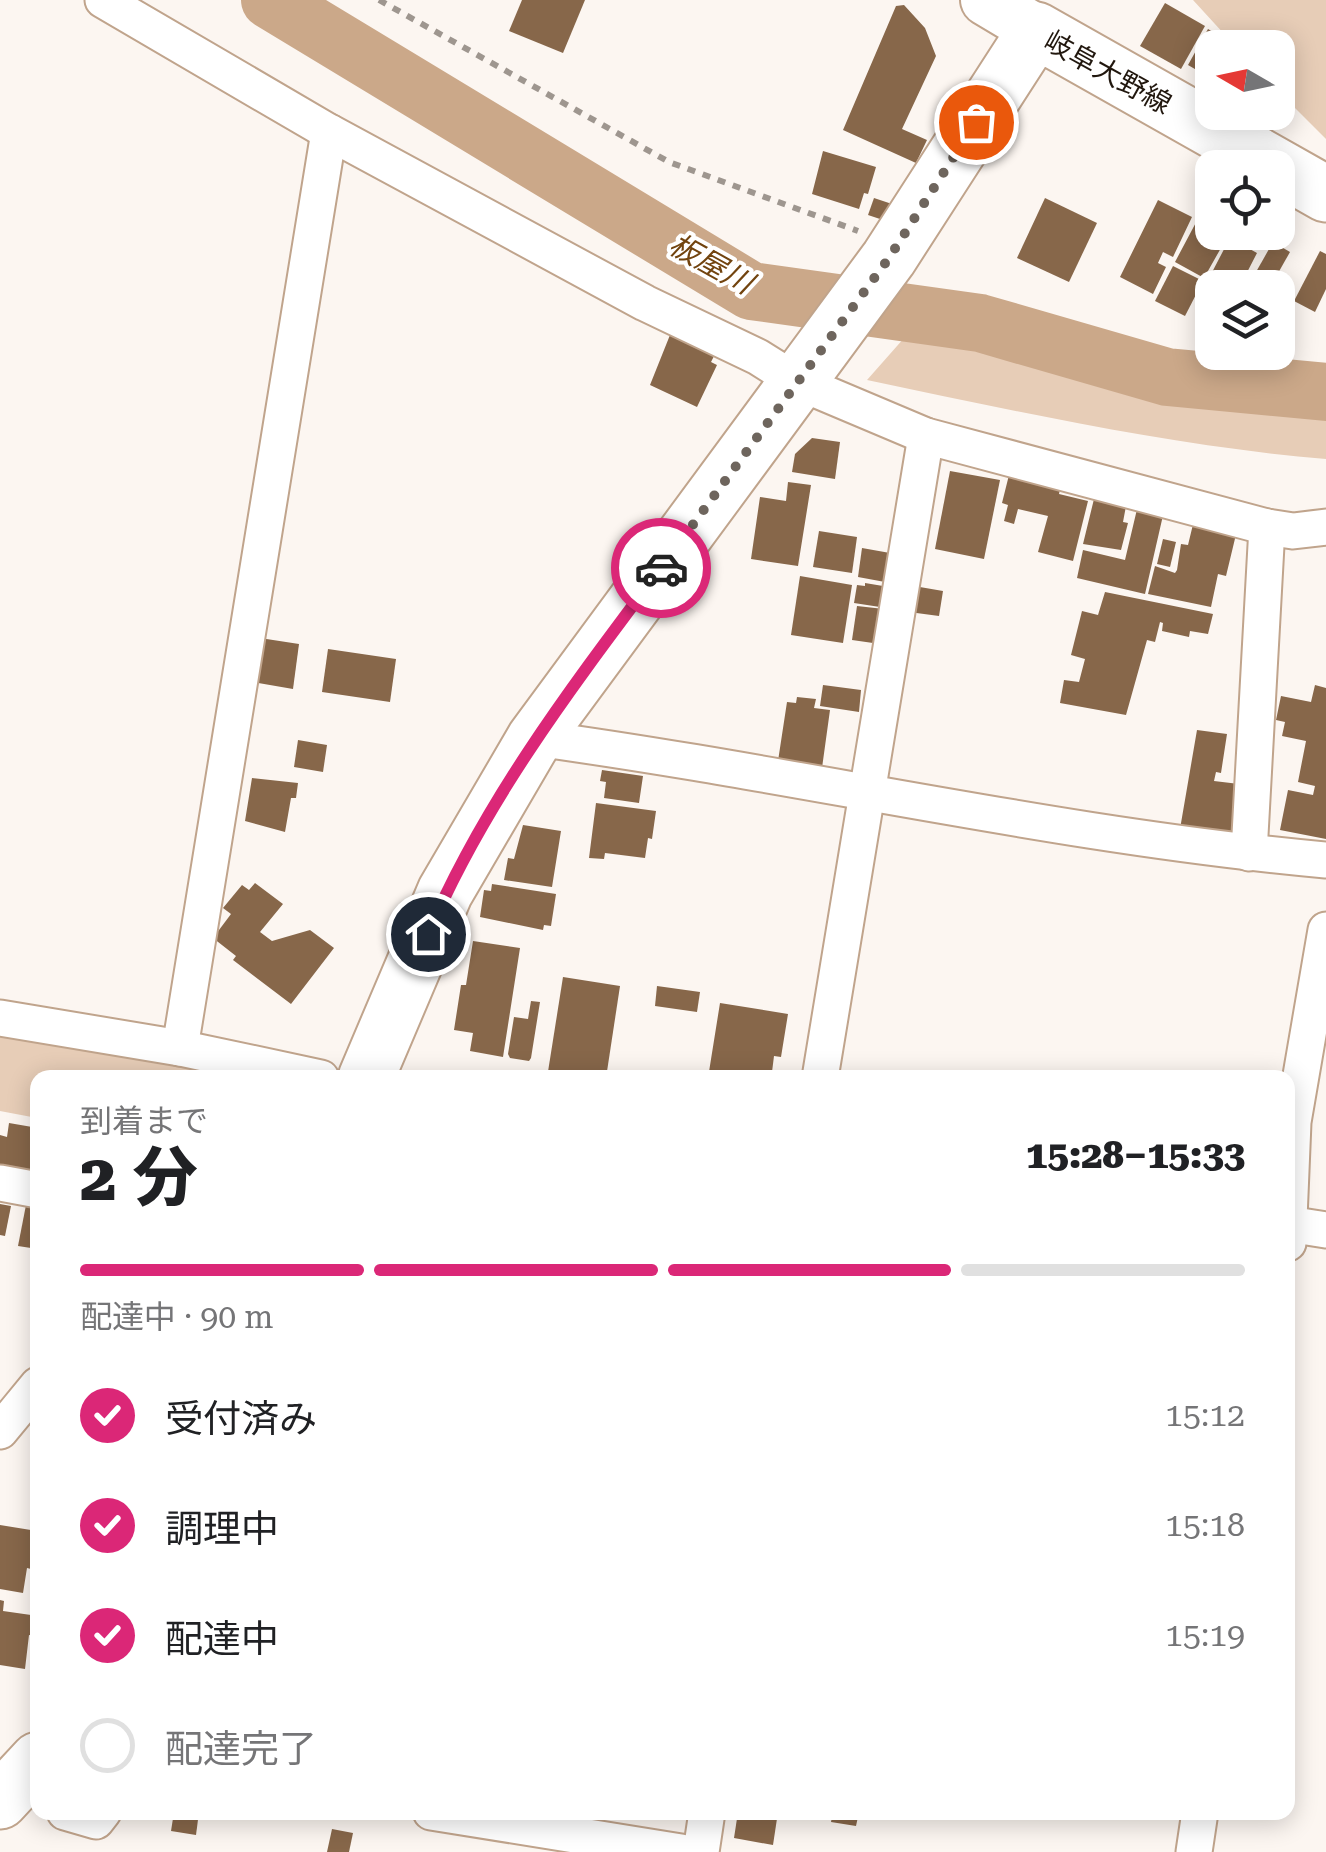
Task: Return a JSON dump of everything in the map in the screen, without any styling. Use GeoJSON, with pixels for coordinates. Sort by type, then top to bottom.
{"type":"FeatureCollection","features":[{"type":"Feature","properties":{"kind":"main road"},"geometry":{"type":"LineString","coordinates":[[986,0],[1044,15]]}},
{"type":"Feature","properties":{"kind":"main road","name":"岐阜大野線"},"geometry":{"type":"LineString","coordinates":[[369,1070],[446,892],[535,738],[892,252],[1044,15],[1326,194]]}},
{"type":"Feature","properties":{"kind":"street"},"geometry":{"type":"LineString","coordinates":[[103,0],[329,132],[646,304],[758,357],[804,374],[926,436],[1267,527],[1293,531],[1326,526]]}},
{"type":"Feature","properties":{"kind":"street"},"geometry":{"type":"LineString","coordinates":[[180,1048],[329,132]]}},
{"type":"Feature","properties":{"kind":"street"},"geometry":{"type":"LineString","coordinates":[[821,1070],[926,436]]}},
{"type":"Feature","properties":{"kind":"street"},"geometry":{"type":"LineString","coordinates":[[1249,853],[1267,527]]}},
{"type":"Feature","properties":{"kind":"street"},"geometry":{"type":"LineString","coordinates":[[535,738],[680,758],[867,793],[1249,853],[1326,860]]}},
{"type":"Feature","properties":{"kind":"street"},"geometry":{"type":"LineString","coordinates":[[1295,1105],[1326,930]]}},
{"type":"Feature","properties":{"kind":"street"},"geometry":{"type":"LineString","coordinates":[[0,1018],[283,1070]]}},
{"type":"Feature","properties":{"kind":"street"},"geometry":{"type":"LineString","coordinates":[[0,1183],[30,1189]]}},
{"type":"Feature","properties":{"kind":"street"},"geometry":{"type":"LineString","coordinates":[[1295,1230],[1326,1230]]}},
{"type":"Feature","properties":{"kind":"street"},"geometry":{"type":"LineString","coordinates":[[0,1431],[30,1395]]}},
{"type":"Feature","properties":{"kind":"street"},"geometry":{"type":"LineString","coordinates":[[481,1820],[682,1852]]}},
{"type":"Feature","properties":{"kind":"street"},"geometry":{"type":"LineString","coordinates":[[700,1852],[706,1820]]}},
{"type":"Feature","properties":{"kind":"street"},"geometry":{"type":"LineString","coordinates":[[1194,1852],[1199,1820]]}},
{"type":"Feature","properties":{"kind":"path"},"geometry":{"type":"LineString","coordinates":[[379,0],[670,162],[892,252]]}},
{"type":"Feature","properties":{"kind":"shaded area"},"geometry":{"type":"Polygon","coordinates":[[[1193,0],[1326,0],[1326,139],[1295,108],[1295,30],[1220,30],[1193,0]]]}},
{"type":"Feature","properties":{"kind":"shaded area"},"geometry":{"type":"Polygon","coordinates":[[[920,320],[1103,379],[1258,404],[1326,407],[1326,459],[1153,437],[867,380],[920,320]]]}},
{"type":"Feature","properties":{"kind":"shaded area"},"geometry":{"type":"Polygon","coordinates":[[[0,1035],[213,1070],[30,1070],[30,1117],[0,1111],[0,1035]]]}},
{"type":"Feature","properties":{"kind":"building"},"geometry":{"type":"Polygon","coordinates":[[[522,0],[585,0],[563,53],[509,31],[522,0]]]}},
{"type":"Feature","properties":{"kind":"building"},"geometry":{"type":"Polygon","coordinates":[[[1165,3],[1205,26],[1195,30],[1195,44],[1181,69],[1140,46],[1165,3]]]}},
{"type":"Feature","properties":{"kind":"building"},"geometry":{"type":"Polygon","coordinates":[[[904,5],[925,28],[936,56],[902,129],[927,140],[916,163],[843,130],[896,6],[904,5]]]}},
{"type":"Feature","properties":{"kind":"building"},"geometry":{"type":"Polygon","coordinates":[[[823,151],[876,167],[859,209],[812,194],[823,151]]]}},
{"type":"Feature","properties":{"kind":"building"},"geometry":{"type":"Polygon","coordinates":[[[874,198],[895,205],[889,222],[868,215],[874,198]]]}},
{"type":"Feature","properties":{"kind":"building"},"geometry":{"type":"Polygon","coordinates":[[[1045,198],[1097,223],[1069,282],[1017,258],[1045,198]]]}},
{"type":"Feature","properties":{"kind":"building"},"geometry":{"type":"Polygon","coordinates":[[[1158,200],[1192,217],[1173,257],[1163,252],[1158,263],[1166,267],[1153,294],[1120,277],[1158,200]]]}},
{"type":"Feature","properties":{"kind":"building"},"geometry":{"type":"Polygon","coordinates":[[[1195,224],[1195,250],[1220,250],[1209,270],[1195,273],[1175,262],[1195,224]]]}},
{"type":"Feature","properties":{"kind":"building"},"geometry":{"type":"Polygon","coordinates":[[[1224,250],[1257,253],[1248,270],[1213,270],[1224,250]]]}},
{"type":"Feature","properties":{"kind":"building"},"geometry":{"type":"Polygon","coordinates":[[[1268,250],[1290,252],[1280,270],[1257,270],[1268,250]]]}},
{"type":"Feature","properties":{"kind":"building"},"geometry":{"type":"Polygon","coordinates":[[[1320,251],[1326,254],[1326,289],[1315,312],[1295,299],[1320,251]]]}},
{"type":"Feature","properties":{"kind":"building"},"geometry":{"type":"Polygon","coordinates":[[[1173,266],[1195,277],[1195,297],[1185,316],[1155,301],[1173,266]]]}},
{"type":"Feature","properties":{"kind":"building"},"geometry":{"type":"Polygon","coordinates":[[[670,335],[714,356],[711,362],[717,365],[697,407],[650,385],[670,335]]]}},
{"type":"Feature","properties":{"kind":"building"},"geometry":{"type":"Polygon","coordinates":[[[812,438],[840,442],[835,479],[792,472],[795,454],[812,438]]]}},
{"type":"Feature","properties":{"kind":"building"},"geometry":{"type":"Polygon","coordinates":[[[950,471],[1000,480],[984,559],[935,549],[950,471]]]}},
{"type":"Feature","properties":{"kind":"building"},"geometry":{"type":"Polygon","coordinates":[[[1009,475],[1088,501],[1073,561],[1038,552],[1048,516],[1018,509],[1014,524],[1004,521],[1008,505],[1002,503],[1009,475]]]}},
{"type":"Feature","properties":{"kind":"building"},"geometry":{"type":"Polygon","coordinates":[[[788,482],[811,485],[798,566],[751,559],[760,497],[786,501],[788,482]]]}},
{"type":"Feature","properties":{"kind":"building"},"geometry":{"type":"Polygon","coordinates":[[[1094,499],[1126,506],[1123,522],[1128,523],[1121,550],[1083,544],[1094,499]]]}},
{"type":"Feature","properties":{"kind":"building"},"geometry":{"type":"Polygon","coordinates":[[[1138,505],[1164,511],[1145,594],[1077,578],[1083,550],[1125,560],[1138,505]]]}},
{"type":"Feature","properties":{"kind":"building"},"geometry":{"type":"Polygon","coordinates":[[[1196,512],[1239,522],[1226,576],[1218,574],[1211,607],[1148,594],[1155,566],[1175,573],[1177,570],[1181,544],[1188,545],[1196,512]]]}},
{"type":"Feature","properties":{"kind":"building"},"geometry":{"type":"Polygon","coordinates":[[[819,531],[857,537],[852,573],[813,567],[819,531]]]}},
{"type":"Feature","properties":{"kind":"building"},"geometry":{"type":"Polygon","coordinates":[[[1163,539],[1176,542],[1170,567],[1157,564],[1163,539]]]}},
{"type":"Feature","properties":{"kind":"building"},"geometry":{"type":"Polygon","coordinates":[[[862,548],[890,553],[885,582],[858,577],[862,548]]]}},
{"type":"Feature","properties":{"kind":"building"},"geometry":{"type":"Polygon","coordinates":[[[800,576],[852,585],[843,643],[791,635],[800,576]]]}},
{"type":"Feature","properties":{"kind":"building"},"geometry":{"type":"Polygon","coordinates":[[[857,585],[883,586],[880,607],[854,603],[857,585]]]}},
{"type":"Feature","properties":{"kind":"building"},"geometry":{"type":"Polygon","coordinates":[[[914,586],[943,591],[939,616],[909,612],[914,586]]]}},
{"type":"Feature","properties":{"kind":"building"},"geometry":{"type":"Polygon","coordinates":[[[1105,592],[1213,614],[1208,634],[1190,631],[1189,637],[1162,631],[1160,622],[1155,642],[1147,640],[1126,715],[1060,703],[1064,680],[1079,682],[1085,659],[1071,655],[1082,611],[1098,615],[1105,592]]]}},
{"type":"Feature","properties":{"kind":"building"},"geometry":{"type":"Polygon","coordinates":[[[857,606],[884,609],[880,644],[852,640],[857,606]]]}},
{"type":"Feature","properties":{"kind":"building"},"geometry":{"type":"Polygon","coordinates":[[[260,638],[299,644],[293,689],[253,682],[260,638]]]}},
{"type":"Feature","properties":{"kind":"building"},"geometry":{"type":"Polygon","coordinates":[[[328,649],[396,659],[390,702],[322,692],[328,649]]]}},
{"type":"Feature","properties":{"kind":"building"},"geometry":{"type":"Polygon","coordinates":[[[823,685],[861,690],[859,712],[820,706],[823,685]]]}},
{"type":"Feature","properties":{"kind":"building"},"geometry":{"type":"Polygon","coordinates":[[[1315,685],[1326,688],[1326,839],[1280,830],[1288,790],[1313,795],[1315,786],[1298,782],[1306,741],[1282,736],[1285,722],[1276,720],[1281,696],[1311,702],[1315,685]]]}},
{"type":"Feature","properties":{"kind":"building"},"geometry":{"type":"Polygon","coordinates":[[[797,697],[816,699],[814,708],[830,710],[822,768],[778,761],[787,702],[796,703],[797,697]]]}},
{"type":"Feature","properties":{"kind":"building"},"geometry":{"type":"Polygon","coordinates":[[[1197,730],[1227,734],[1221,773],[1216,772],[1214,781],[1239,784],[1230,837],[1180,829],[1197,730]]]}},
{"type":"Feature","properties":{"kind":"building"},"geometry":{"type":"Polygon","coordinates":[[[298,740],[327,745],[323,772],[294,767],[298,740]]]}},
{"type":"Feature","properties":{"kind":"building"},"geometry":{"type":"Polygon","coordinates":[[[602,770],[643,776],[639,803],[604,798],[606,782],[600,781],[602,770]]]}},
{"type":"Feature","properties":{"kind":"building"},"geometry":{"type":"Polygon","coordinates":[[[252,778],[298,783],[285,832],[245,821],[252,778]]]}},
{"type":"Feature","properties":{"kind":"building"},"geometry":{"type":"Polygon","coordinates":[[[596,803],[656,811],[645,858],[605,853],[604,859],[589,858],[596,803]]]}},
{"type":"Feature","properties":{"kind":"building"},"geometry":{"type":"Polygon","coordinates":[[[523,825],[561,831],[552,887],[504,880],[508,858],[514,859],[523,825]]]}},
{"type":"Feature","properties":{"kind":"building"},"geometry":{"type":"Polygon","coordinates":[[[255,883],[283,904],[260,932],[272,941],[310,930],[334,948],[291,1004],[233,960],[236,956],[213,938],[231,914],[223,908],[242,885],[249,890],[255,883]]]}},
{"type":"Feature","properties":{"kind":"building"},"geometry":{"type":"Polygon","coordinates":[[[492,884],[556,894],[551,926],[544,925],[543,930],[480,917],[484,890],[491,891],[492,884]]]}},
{"type":"Feature","properties":{"kind":"building"},"geometry":{"type":"Polygon","coordinates":[[[473,941],[520,948],[503,1057],[470,1051],[473,1033],[454,1030],[473,941]]]}},
{"type":"Feature","properties":{"kind":"building"},"geometry":{"type":"Polygon","coordinates":[[[563,977],[620,986],[607,1070],[548,1070],[563,977]]]}},
{"type":"Feature","properties":{"kind":"building"},"geometry":{"type":"Polygon","coordinates":[[[657,986],[700,992],[697,1012],[655,1006],[657,986]]]}},
{"type":"Feature","properties":{"kind":"building"},"geometry":{"type":"Polygon","coordinates":[[[531,1001],[540,1002],[531,1058],[510,1058],[514,1017],[528,1019],[531,1001]]]}},
{"type":"Feature","properties":{"kind":"building"},"geometry":{"type":"Polygon","coordinates":[[[720,1003],[788,1014],[781,1057],[774,1056],[772,1070],[709,1070],[720,1003]]]}},
{"type":"Feature","properties":{"kind":"building"},"geometry":{"type":"Polygon","coordinates":[[[9,1123],[30,1127],[30,1174],[0,1166],[0,1135],[7,1137],[9,1123]]]}},
{"type":"Feature","properties":{"kind":"building"},"geometry":{"type":"Polygon","coordinates":[[[0,1204],[11,1206],[5,1236],[0,1235],[0,1204]]]}},
{"type":"Feature","properties":{"kind":"building"},"geometry":{"type":"Polygon","coordinates":[[[26,1205],[30,1205],[30,1248],[18,1246],[26,1205]]]}},
{"type":"Feature","properties":{"kind":"building"},"geometry":{"type":"Polygon","coordinates":[[[0,1525],[30,1530],[30,1569],[27,1568],[23,1593],[0,1589],[0,1525]]]}},
{"type":"Feature","properties":{"kind":"building"},"geometry":{"type":"Polygon","coordinates":[[[0,1600],[4,1601],[3,1611],[30,1615],[30,1635],[25,1669],[0,1665],[0,1600]]]}},
{"type":"Feature","properties":{"kind":"building"},"geometry":{"type":"Polygon","coordinates":[[[173,1820],[198,1820],[196,1835],[171,1831],[173,1820]]]}},
{"type":"Feature","properties":{"kind":"building"},"geometry":{"type":"Polygon","coordinates":[[[737,1820],[777,1820],[773,1845],[734,1838],[737,1820]]]}},
{"type":"Feature","properties":{"kind":"building"},"geometry":{"type":"Polygon","coordinates":[[[831,1820],[857,1820],[856,1826],[831,1820]]]}},
{"type":"Feature","properties":{"kind":"building"},"geometry":{"type":"Polygon","coordinates":[[[332,1829],[353,1833],[349,1852],[327,1852],[332,1829]]]}},
{"type":"Feature","properties":{"kind":"waterway","name":"板屋川"},"geometry":{"type":"LineString","coordinates":[[270,0],[751,291],[980,323],[1167,377],[1326,392]]}},
{"type":"Feature","properties":{"kind":"way so far"},"geometry":{"type":"LineString","coordinates":[[661,568],[889,258],[976,122]]}},
{"type":"Feature","properties":{"kind":"route"},"geometry":{"type":"LineString","coordinates":[[428,934],[446,892],[535,738],[661,568]]}}]}
